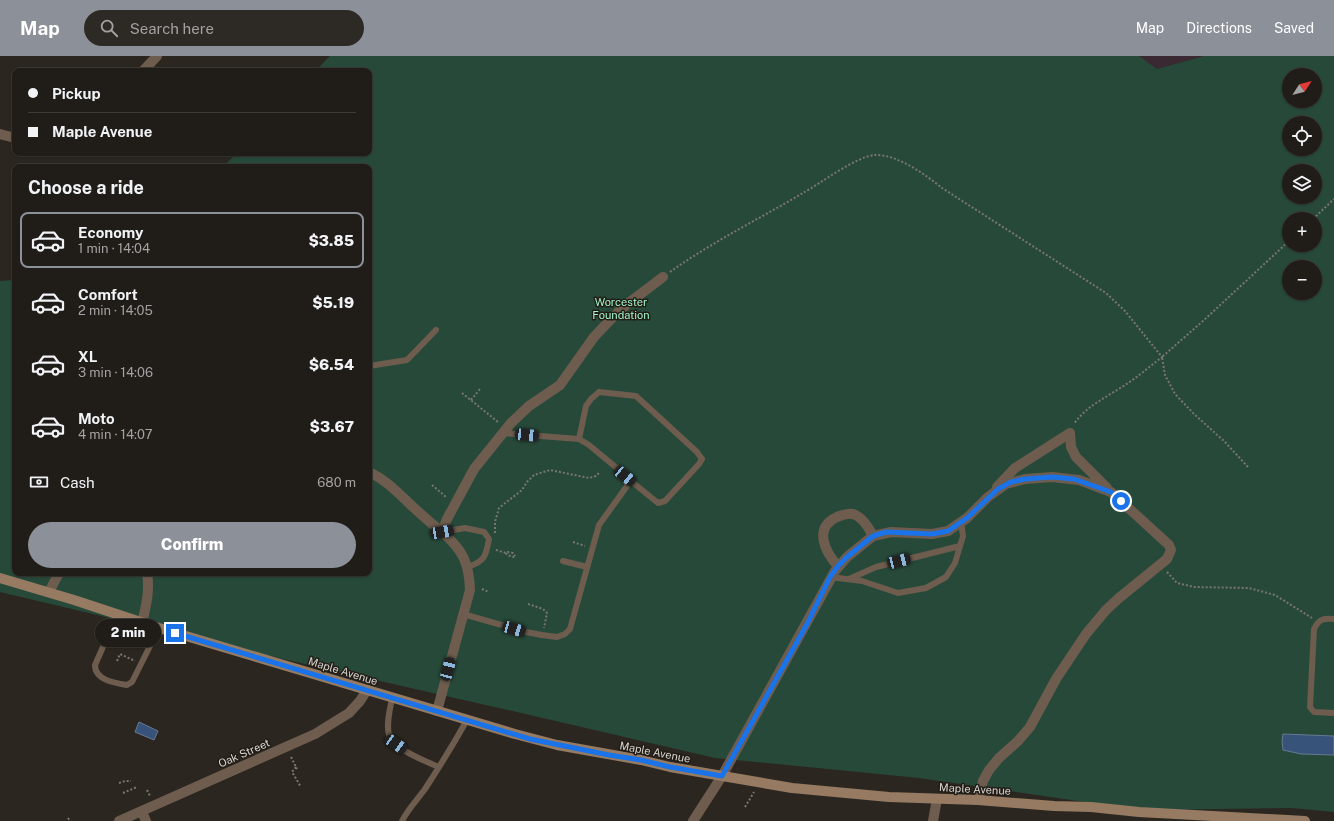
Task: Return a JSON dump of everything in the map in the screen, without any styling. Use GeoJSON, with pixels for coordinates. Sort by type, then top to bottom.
{"type":"FeatureCollection","features":[{"type":"Feature","properties":{"kind":"main road","name":"Maple Avenue"},"geometry":{"type":"LineString","coordinates":[[0,578],[49,592],[142,623],[545,742],[722,776],[792,788],[877,796],[1091,807],[1155,817],[1305,821]]}},
{"type":"Feature","properties":{"kind":"street"},"geometry":{"type":"LineString","coordinates":[[146,68],[156,56]]}},
{"type":"Feature","properties":{"kind":"street"},"geometry":{"type":"LineString","coordinates":[[0,134],[12,137]]}},
{"type":"Feature","properties":{"kind":"street"},"geometry":{"type":"LineString","coordinates":[[442,532],[447,519],[474,469],[515,419],[527,408],[560,385],[594,338],[615,314],[663,277]]}},
{"type":"Feature","properties":{"kind":"street"},"geometry":{"type":"LineString","coordinates":[[978,800],[987,773],[993,764],[1012,748],[1030,727],[1056,679],[1086,634],[1106,610],[1119,598],[1141,579],[1162,564],[1167,559],[1171,550],[1167,543],[1111,492],[1076,457],[1071,447],[1069,437],[1070,432]]}},
{"type":"Feature","properties":{"kind":"street"},"geometry":{"type":"LineString","coordinates":[[994,492],[1005,478],[1016,468],[1070,432]]}},
{"type":"Feature","properties":{"kind":"street"},"geometry":{"type":"LineString","coordinates":[[372,474],[392,486],[426,520],[450,539],[461,552],[468,567],[470,590],[437,711]]}},
{"type":"Feature","properties":{"kind":"street"},"geometry":{"type":"LineString","coordinates":[[693,821],[722,776],[807,624],[830,577],[838,566],[851,553],[873,536],[891,532],[937,534],[948,531],[961,522],[994,492],[1006,484],[1016,481],[1046,477],[1074,479],[1111,492]]}},
{"type":"Feature","properties":{"kind":"street"},"geometry":{"type":"LineString","coordinates":[[838,566],[828,552],[824,540],[825,529],[830,521],[842,515],[853,514],[864,522],[873,536]]}},
{"type":"Feature","properties":{"kind":"street"},"geometry":{"type":"LineString","coordinates":[[49,592],[57,576]]}},
{"type":"Feature","properties":{"kind":"street"},"geometry":{"type":"LineString","coordinates":[[142,623],[148,599],[149,587],[147,576]]}},
{"type":"Feature","properties":{"kind":"street","name":"Oak Street"},"geometry":{"type":"LineString","coordinates":[[119,821],[144,816],[315,734],[348,713],[367,690]]}},
{"type":"Feature","properties":{"kind":"street"},"geometry":{"type":"LineString","coordinates":[[933,821],[937,799]]}},
{"type":"Feature","properties":{"kind":"lane"},"geometry":{"type":"LineString","coordinates":[[372,366],[407,360],[436,330]]}},
{"type":"Feature","properties":{"kind":"lane"},"geometry":{"type":"LineString","coordinates":[[503,433],[579,439],[614,465],[658,503],[665,501],[700,464],[702,459],[697,452],[636,396],[599,392],[591,398],[586,406],[579,439]]}},
{"type":"Feature","properties":{"kind":"lane"},"geometry":{"type":"LineString","coordinates":[[463,614],[526,632],[557,637],[565,634],[570,629],[599,525],[627,486],[625,476]]}},
{"type":"Feature","properties":{"kind":"lane"},"geometry":{"type":"LineString","coordinates":[[830,577],[862,581],[898,593],[926,588],[946,577],[954,563],[963,536],[961,522]]}},
{"type":"Feature","properties":{"kind":"lane"},"geometry":{"type":"LineString","coordinates":[[442,532],[465,528],[484,532],[487,536],[489,539],[486,554],[478,563],[468,567]]}},
{"type":"Feature","properties":{"kind":"lane"},"geometry":{"type":"LineString","coordinates":[[848,580],[876,568],[960,546]]}},
{"type":"Feature","properties":{"kind":"lane"},"geometry":{"type":"LineString","coordinates":[[563,561],[587,567]]}},
{"type":"Feature","properties":{"kind":"lane"},"geometry":{"type":"LineString","coordinates":[[118,615],[96,660],[95,670],[102,678],[127,685],[132,682],[159,628]]}},
{"type":"Feature","properties":{"kind":"lane"},"geometry":{"type":"LineString","coordinates":[[1334,619],[1324,618],[1318,621],[1314,629],[1310,707],[1314,712],[1334,713]]}},
{"type":"Feature","properties":{"kind":"lane"},"geometry":{"type":"LineString","coordinates":[[392,698],[388,725],[390,737],[396,744],[409,753],[438,767]]}},
{"type":"Feature","properties":{"kind":"lane"},"geometry":{"type":"LineString","coordinates":[[402,821],[407,811],[421,794],[467,720]]}},
{"type":"Feature","properties":{"kind":"path"},"geometry":{"type":"LineString","coordinates":[[663,277],[718,241],[805,192],[852,163],[870,156],[882,155],[900,161],[919,172],[1106,293],[1128,314],[1162,357],[1166,375],[1175,394],[1194,414],[1224,441],[1248,467]]}},
{"type":"Feature","properties":{"kind":"path"},"geometry":{"type":"LineString","coordinates":[[1320,212],[1334,199]]}},
{"type":"Feature","properties":{"kind":"path"},"geometry":{"type":"LineString","coordinates":[[1070,432],[1074,424],[1087,411],[1126,385],[1162,357],[1282,248]]}},
{"type":"Feature","properties":{"kind":"path"},"geometry":{"type":"LineString","coordinates":[[471,400],[480,389]]}},
{"type":"Feature","properties":{"kind":"path"},"geometry":{"type":"LineString","coordinates":[[462,393],[498,422]]}},
{"type":"Feature","properties":{"kind":"path"},"geometry":{"type":"LineString","coordinates":[[496,537],[495,522],[500,508],[522,490],[534,475],[550,470],[589,478],[596,476],[599,473]]}},
{"type":"Feature","properties":{"kind":"path"},"geometry":{"type":"LineString","coordinates":[[432,485],[455,505]]}},
{"type":"Feature","properties":{"kind":"path"},"geometry":{"type":"LineString","coordinates":[[573,542],[588,547]]}},
{"type":"Feature","properties":{"kind":"path"},"geometry":{"type":"LineString","coordinates":[[492,549],[506,553]]}},
{"type":"Feature","properties":{"kind":"path"},"geometry":{"type":"LineString","coordinates":[[1162,564],[1177,583],[1194,587],[1249,588],[1275,595],[1318,621]]}},
{"type":"Feature","properties":{"kind":"path"},"geometry":{"type":"LineString","coordinates":[[482,589],[490,592]]}},
{"type":"Feature","properties":{"kind":"path"},"geometry":{"type":"LineString","coordinates":[[528,604],[543,609],[547,614],[542,635]]}},
{"type":"Feature","properties":{"kind":"path"},"geometry":{"type":"LineString","coordinates":[[117,661],[120,654],[141,664]]}},
{"type":"Feature","properties":{"kind":"path"},"geometry":{"type":"LineString","coordinates":[[291,757],[296,768],[292,772],[301,787]]}},
{"type":"Feature","properties":{"kind":"path"},"geometry":{"type":"LineString","coordinates":[[119,783],[131,781]]}},
{"type":"Feature","properties":{"kind":"path"},"geometry":{"type":"LineString","coordinates":[[122,793],[137,787]]}},
{"type":"Feature","properties":{"kind":"path"},"geometry":{"type":"LineString","coordinates":[[745,807],[756,789]]}},
{"type":"Feature","properties":{"kind":"shaded area"},"geometry":{"type":"Polygon","coordinates":[[[1139,56],[1204,56],[1157,69],[1139,56]]]}},
{"type":"Feature","properties":{"kind":"green space","name":"Worcester Foundation"},"geometry":{"type":"Polygon","coordinates":[[[330,56],[1139,56],[1157,69],[1204,56],[1334,56],[1334,812],[1292,808],[1140,810],[919,778],[715,758],[283,659],[0,592],[0,281],[12,280],[12,576],[372,576],[372,164],[226,164],[234,156],[372,156],[372,68],[318,68],[330,56]]]}},
{"type":"Feature","properties":{"kind":"water"},"geometry":{"type":"Polygon","coordinates":[[[139,722],[158,731],[154,740],[135,732],[139,722]]]}},
{"type":"Feature","properties":{"kind":"water"},"geometry":{"type":"Polygon","coordinates":[[[1283,734],[1334,736],[1334,755],[1301,754],[1283,750],[1283,734]]]}},
{"type":"Feature","properties":{"kind":"route"},"geometry":{"type":"LineString","coordinates":[[175,633],[530,739],[722,776],[807,624],[830,577],[847,557],[873,536],[886,532],[932,534],[948,531],[967,518],[988,497],[1006,484],[1035,477],[1063,477],[1085,482],[1111,492],[1121,501]]}}]}
